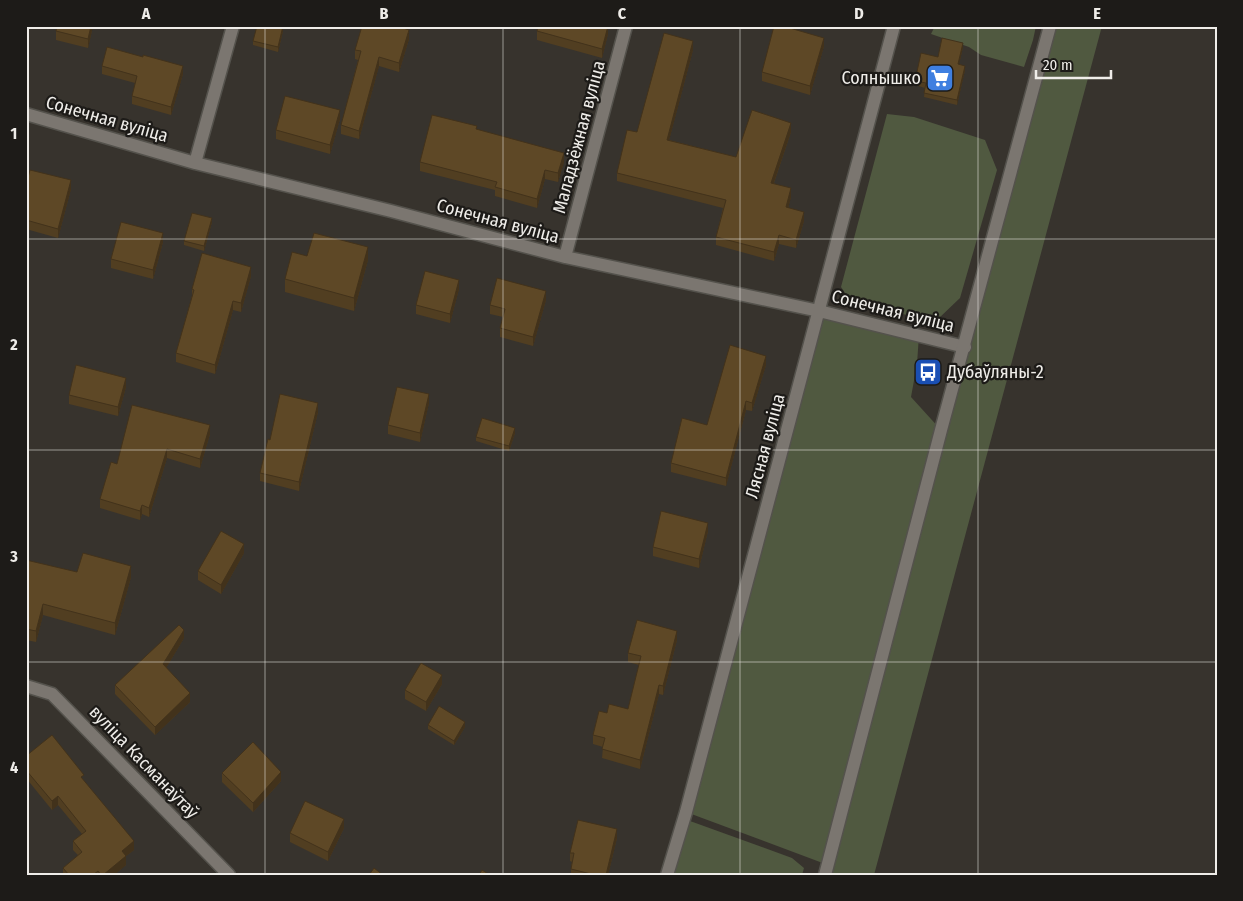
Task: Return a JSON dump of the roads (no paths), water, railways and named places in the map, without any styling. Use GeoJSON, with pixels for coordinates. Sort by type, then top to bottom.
{"type":"FeatureCollection","features":[{"type":"Feature","properties":{"kind":"street"},"geometry":{"type":"LineString","coordinates":[[195,163],[233,26]]}},
{"type":"Feature","properties":{"kind":"street","name":"Маладзёжная вуліца"},"geometry":{"type":"LineString","coordinates":[[565,257],[626,26]]}},
{"type":"Feature","properties":{"kind":"street","name":"Лясная вуліца"},"geometry":{"type":"LineString","coordinates":[[668,875],[894,26]]}},
{"type":"Feature","properties":{"kind":"street"},"geometry":{"type":"LineString","coordinates":[[825,875],[1050,26]]}},
{"type":"Feature","properties":{"kind":"street","name":"Сонечная вуліца"},"geometry":{"type":"LineString","coordinates":[[26,114],[195,163],[391,211],[565,257],[819,311],[965,347]]}},
{"type":"Feature","properties":{"kind":"street","name":"вуліца Касманаўтаў"},"geometry":{"type":"LineString","coordinates":[[26,686],[52,694],[229,875]]}},
{"type":"Feature","properties":{"kind":"place","name":"Солнышко"},"geometry":{"type":"Point","coordinates":[940,78]}},
{"type":"Feature","properties":{"kind":"place","name":"Дубаўляны-2"},"geometry":{"type":"Point","coordinates":[928,372]}}]}
